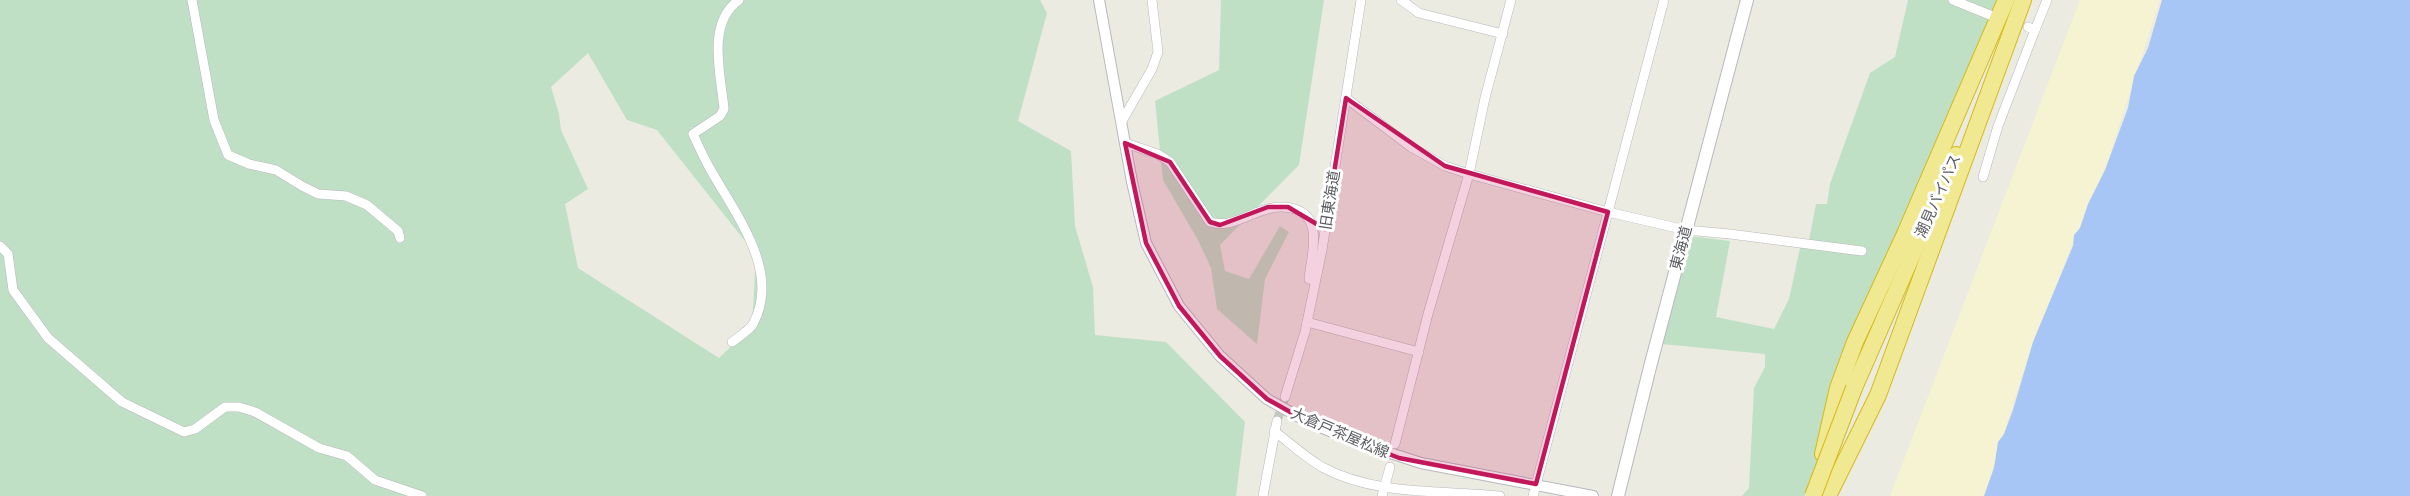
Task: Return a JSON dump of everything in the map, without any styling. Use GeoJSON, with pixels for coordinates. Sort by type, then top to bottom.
{"type":"FeatureCollection","features":[{"type":"Feature","properties":{"kind":"highway","name":"潮見バイパス"},"geometry":{"type":"LineString","coordinates":[[1814,496],[1892,288],[2016,1]]}},
{"type":"Feature","properties":{"kind":"highway"},"geometry":{"type":"LineString","coordinates":[[1814,496],[1838,388],[1855,342],[2016,1]]}},
{"type":"Feature","properties":{"kind":"highway"},"geometry":{"type":"LineString","coordinates":[[1828,496],[1878,395],[2016,1]]}},
{"type":"Feature","properties":{"kind":"main road","name":"東海道"},"geometry":{"type":"LineString","coordinates":[[1618,496],[1748,0]]}},
{"type":"Feature","properties":{"kind":"street"},"geometry":{"type":"LineString","coordinates":[[192,0],[214,120],[228,155],[249,164],[276,170],[318,194],[346,196],[367,205],[398,231],[400,238]]}},
{"type":"Feature","properties":{"kind":"street"},"geometry":{"type":"LineString","coordinates":[[732,342],[752,326],[760,302],[761,278],[756,255],[743,224],[708,166],[693,134],[720,116],[724,110],[719,31],[724,15],[739,0]]}},
{"type":"Feature","properties":{"kind":"street","name":"大倉戸茶屋松線"},"geometry":{"type":"LineString","coordinates":[[1099,0],[1125,144],[1146,243],[1179,306],[1220,356],[1267,399],[1308,422],[1400,458],[1593,496]]}},
{"type":"Feature","properties":{"kind":"street"},"geometry":{"type":"LineString","coordinates":[[1122,122],[1152,69],[1158,52],[1152,0]]}},
{"type":"Feature","properties":{"kind":"street","name":"旧東海道"},"geometry":{"type":"LineString","coordinates":[[1285,397],[1307,322],[1335,175],[1361,0]]}},
{"type":"Feature","properties":{"kind":"street"},"geometry":{"type":"LineString","coordinates":[[1401,0],[1419,13],[1503,33]]}},
{"type":"Feature","properties":{"kind":"street"},"geometry":{"type":"LineString","coordinates":[[1395,444],[1469,174],[1485,98],[1511,0]]}},
{"type":"Feature","properties":{"kind":"street"},"geometry":{"type":"LineString","coordinates":[[1533,496],[1664,0]]}},
{"type":"Feature","properties":{"kind":"street"},"geometry":{"type":"LineString","coordinates":[[1953,0],[1990,15]]}},
{"type":"Feature","properties":{"kind":"street"},"geometry":{"type":"LineString","coordinates":[[1983,177],[2031,28],[2046,0]]}},
{"type":"Feature","properties":{"kind":"street"},"geometry":{"type":"LineString","coordinates":[[1346,98],[1411,147],[1445,166],[1469,174],[1608,212],[1686,230],[1862,251]]}},
{"type":"Feature","properties":{"kind":"street"},"geometry":{"type":"LineString","coordinates":[[1125,144],[1158,154],[1170,162],[1210,222],[1220,225],[1229,223],[1268,207],[1288,207],[1301,211],[1310,218],[1314,232],[1309,279],[1315,280]]}},
{"type":"Feature","properties":{"kind":"street"},"geometry":{"type":"LineString","coordinates":[[0,246],[8,254],[13,290],[34,321],[48,338],[122,402],[184,432],[195,429],[225,407],[239,407],[255,412],[319,448],[347,456],[375,480],[422,496]]}},
{"type":"Feature","properties":{"kind":"street"},"geometry":{"type":"LineString","coordinates":[[1307,322],[1419,351]]}},
{"type":"Feature","properties":{"kind":"street"},"geometry":{"type":"LineString","coordinates":[[1263,496],[1275,426],[1322,467],[1383,492],[1500,496]]}},
{"type":"Feature","properties":{"kind":"street"},"geometry":{"type":"LineString","coordinates":[[1383,492],[1390,467]]}},
{"type":"Feature","properties":{"kind":"highlighted area"},"geometry":{"type":"Polygon","coordinates":[[[1346,98],[1445,166],[1608,212],[1536,484],[1399,458],[1308,422],[1267,399],[1220,356],[1179,306],[1146,243],[1125,143],[1170,162],[1210,222],[1220,225],[1268,207],[1288,207],[1325,229],[1346,98]]]}},
{"type":"Feature","properties":{"kind":"green space"},"geometry":{"type":"Polygon","coordinates":[[[0,0],[1040,0],[1047,13],[1018,121],[1071,151],[1075,226],[1093,287],[1095,335],[1166,342],[1245,422],[1236,496],[0,496],[0,0]],[[588,53],[551,87],[561,130],[588,189],[565,204],[578,268],[719,358],[752,326],[756,255],[657,130],[627,120],[588,53]]]}},
{"type":"Feature","properties":{"kind":"green space"},"geometry":{"type":"Polygon","coordinates":[[[1221,0],[1324,0],[1299,165],[1220,245],[1225,271],[1249,279],[1280,226],[1289,232],[1265,279],[1257,344],[1217,309],[1211,268],[1198,240],[1163,180],[1155,101],[1219,70],[1221,0]]]}},
{"type":"Feature","properties":{"kind":"green space"},"geometry":{"type":"Polygon","coordinates":[[[1908,0],[1999,0],[1855,360],[1808,496],[1742,496],[1749,488],[1754,388],[1765,367],[1765,354],[1662,344],[1689,236],[1730,241],[1716,317],[1774,329],[1789,299],[1800,248],[1809,240],[1816,204],[1827,204],[1830,184],[1870,73],[1895,57],[1908,0]]]}},
{"type":"Feature","properties":{"kind":"sand"},"geometry":{"type":"Polygon","coordinates":[[[2080,0],[2160,0],[2106,167],[2033,342],[1984,496],[1890,496],[2080,0]]]}},
{"type":"Feature","properties":{"kind":"water"},"geometry":{"type":"Polygon","coordinates":[[[2162,0],[2410,0],[2410,496],[1984,496],[1994,468],[1998,442],[2004,434],[2013,410],[2033,342],[2073,246],[2074,235],[2080,228],[2088,204],[2105,170],[2128,108],[2134,76],[2148,48],[2162,0]]]}},
{"type":"Feature","properties":{"kind":"tunnel"},"geometry":{"type":"LineString","coordinates":[[1277,421],[1285,397]]}}]}
